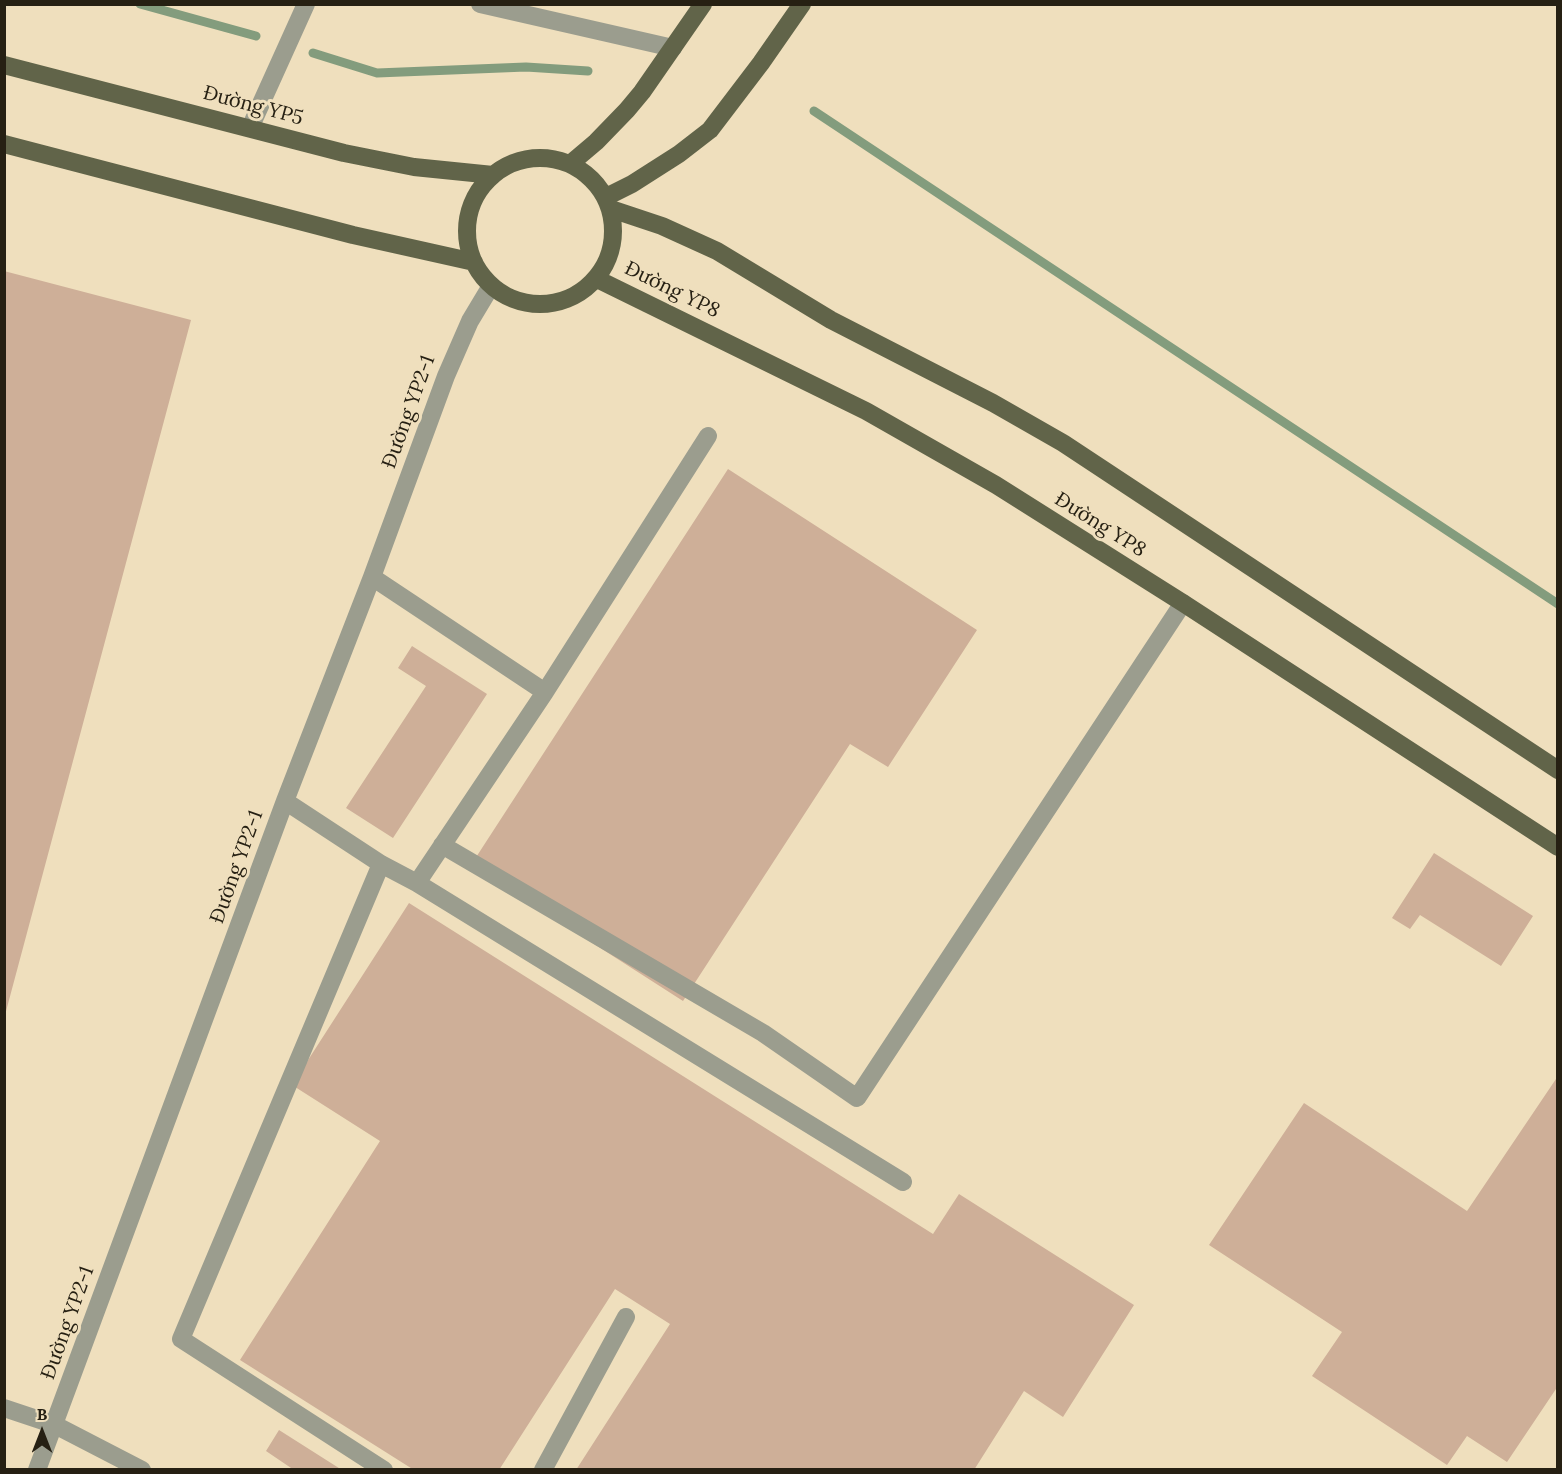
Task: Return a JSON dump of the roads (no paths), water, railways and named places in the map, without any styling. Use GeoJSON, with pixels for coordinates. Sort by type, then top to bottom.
{"type":"FeatureCollection","features":[{"type":"Feature","properties":{"kind":"main road"},"geometry":{"type":"LineString","coordinates":[[570,164],[596,142],[627,110],[703,4]]}},
{"type":"Feature","properties":{"kind":"main road"},"geometry":{"type":"LineString","coordinates":[[608,203],[710,130],[802,4]]}},
{"type":"Feature","properties":{"kind":"main road","name":"Đường YP5"},"geometry":{"type":"LineString","coordinates":[[4,65],[344,153],[398,165],[493,175]]}},
{"type":"Feature","properties":{"kind":"main road"},"geometry":{"type":"LineString","coordinates":[[4,144],[353,234],[474,262]]}},
{"type":"Feature","properties":{"kind":"main road"},"geometry":{"type":"LineString","coordinates":[[533,158],[559,160],[570,164],[595,181],[608,203],[614,234],[612,250],[597,279],[585,290],[571,298],[548,304],[512,299],[482,277],[474,262],[467,232],[470,208],[481,187],[493,175],[510,164],[533,158]]}},
{"type":"Feature","properties":{"kind":"main road"},"geometry":{"type":"LineString","coordinates":[[608,203],[717,251],[831,320],[993,403],[1063,443],[1557,770]]}},
{"type":"Feature","properties":{"kind":"main road","name":"Đường YP8"},"geometry":{"type":"LineString","coordinates":[[597,279],[746,350],[866,411],[996,485],[1183,603],[1557,847]]}},
{"type":"Feature","properties":{"kind":"street"},"geometry":{"type":"LineString","coordinates":[[250,128],[306,4]]}},
{"type":"Feature","properties":{"kind":"street"},"geometry":{"type":"LineString","coordinates":[[480,4],[673,48]]}},
{"type":"Feature","properties":{"kind":"street","name":"Đường YP2-1"},"geometry":{"type":"LineString","coordinates":[[37,1470],[285,801],[457,349],[491,285]]}},
{"type":"Feature","properties":{"kind":"street"},"geometry":{"type":"LineString","coordinates":[[417,883],[545,692],[708,436]]}},
{"type":"Feature","properties":{"kind":"street"},"geometry":{"type":"LineString","coordinates":[[372,577],[545,692]]}},
{"type":"Feature","properties":{"kind":"street"},"geometry":{"type":"LineString","coordinates":[[442,845],[763,1033],[856,1098],[1183,603]]}},
{"type":"Feature","properties":{"kind":"street"},"geometry":{"type":"LineString","coordinates":[[285,801],[381,864],[417,883],[903,1182]]}},
{"type":"Feature","properties":{"kind":"street"},"geometry":{"type":"LineString","coordinates":[[381,864],[181,1339],[384,1470]]}},
{"type":"Feature","properties":{"kind":"street"},"geometry":{"type":"LineString","coordinates":[[543,1470],[626,1317]]}},
{"type":"Feature","properties":{"kind":"street"},"geometry":{"type":"LineString","coordinates":[[4,1408],[55,1425],[142,1470]]}},
{"type":"Feature","properties":{"kind":"waterway"},"geometry":{"type":"LineString","coordinates":[[140,4],[256,36]]}},
{"type":"Feature","properties":{"kind":"waterway"},"geometry":{"type":"LineString","coordinates":[[313,53],[377,73],[526,67],[588,71]]}},
{"type":"Feature","properties":{"kind":"waterway"},"geometry":{"type":"LineString","coordinates":[[814,111],[1558,604]]}}]}
